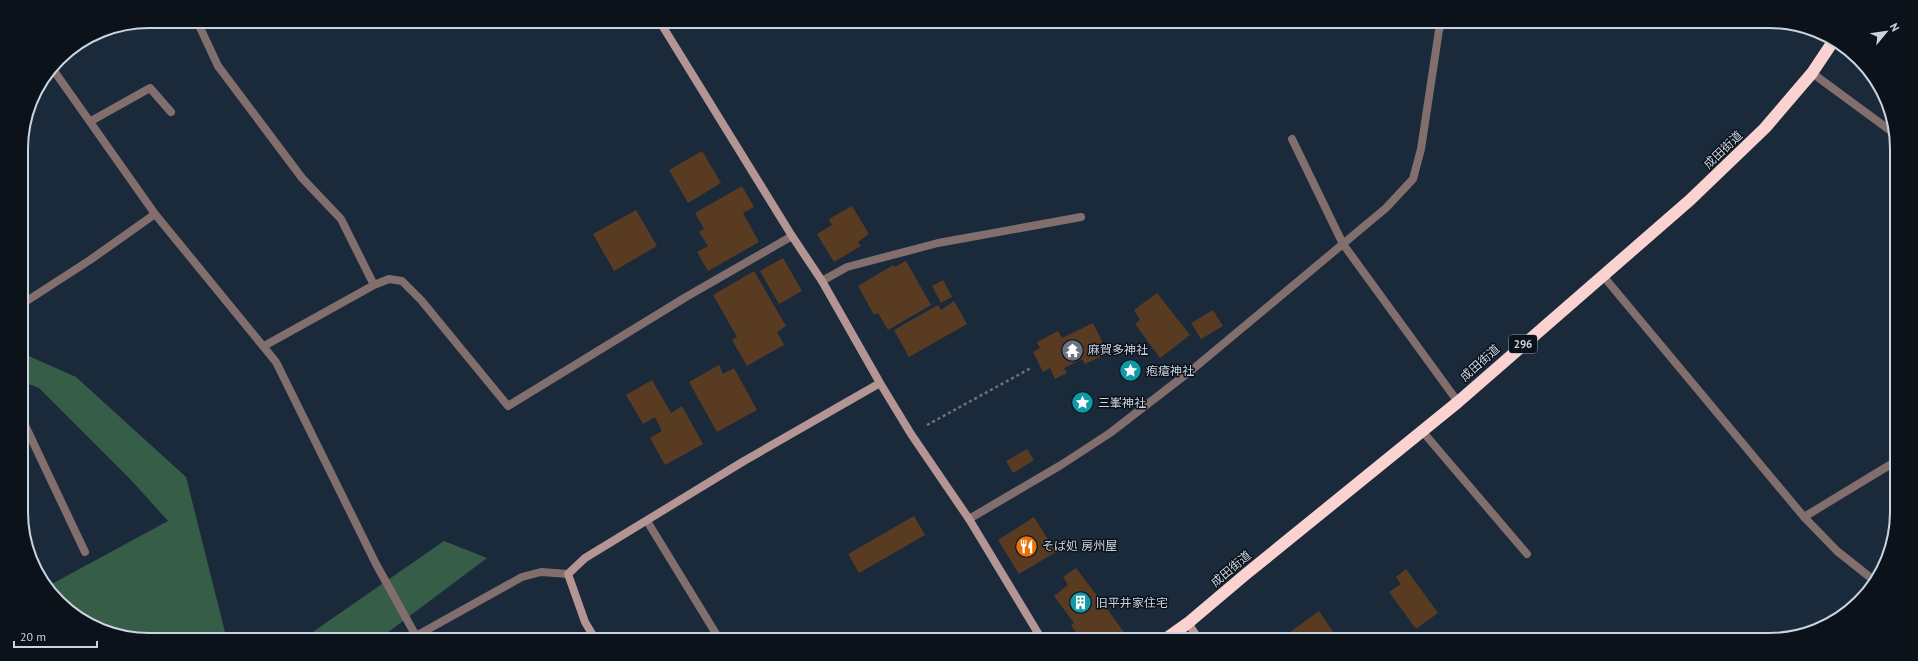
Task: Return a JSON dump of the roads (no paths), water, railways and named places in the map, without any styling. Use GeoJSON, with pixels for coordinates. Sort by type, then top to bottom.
{"type":"FeatureCollection","features":[{"type":"Feature","properties":{"kind":"highway","name":"成田街道"},"geometry":{"type":"LineString","coordinates":[[1188,623],[1246,574],[1423,432],[1523,344],[1604,277],[1690,200],[1765,128],[1812,73],[1831,45]]}},
{"type":"Feature","properties":{"kind":"highway","name":"296"},"geometry":{"type":"LineString","coordinates":[[1174,633],[1188,623]]}},
{"type":"Feature","properties":{"kind":"street"},"geometry":{"type":"LineString","coordinates":[[200,28],[218,66],[302,178],[341,218],[374,285]]}},
{"type":"Feature","properties":{"kind":"street"},"geometry":{"type":"LineString","coordinates":[[664,28],[792,236],[822,281],[911,434],[969,519],[1038,633]]}},
{"type":"Feature","properties":{"kind":"street"},"geometry":{"type":"LineString","coordinates":[[969,519],[1061,465],[1110,433],[1192,369],[1386,208],[1413,179],[1421,149],[1440,28]]}},
{"type":"Feature","properties":{"kind":"street"},"geometry":{"type":"LineString","coordinates":[[55,72],[91,121],[155,214],[276,362],[376,564],[414,633]]}},
{"type":"Feature","properties":{"kind":"street"},"geometry":{"type":"LineString","coordinates":[[1812,73],[1889,130]]}},
{"type":"Feature","properties":{"kind":"street"},"geometry":{"type":"LineString","coordinates":[[91,121],[150,88],[171,112]]}},
{"type":"Feature","properties":{"kind":"street"},"geometry":{"type":"LineString","coordinates":[[1292,139],[1343,244],[1458,402]]}},
{"type":"Feature","properties":{"kind":"street"},"geometry":{"type":"LineString","coordinates":[[28,300],[90,260],[155,214]]}},
{"type":"Feature","properties":{"kind":"street"},"geometry":{"type":"LineString","coordinates":[[822,281],[847,267],[938,243],[1081,217]]}},
{"type":"Feature","properties":{"kind":"street"},"geometry":{"type":"LineString","coordinates":[[264,346],[374,285],[389,279],[402,281],[421,300],[508,406],[686,297],[792,236]]}},
{"type":"Feature","properties":{"kind":"street"},"geometry":{"type":"LineString","coordinates":[[1604,277],[1804,517],[1837,551],[1870,578]]}},
{"type":"Feature","properties":{"kind":"street"},"geometry":{"type":"LineString","coordinates":[[421,633],[522,577],[541,572],[568,574],[586,558],[744,461],[880,383]]}},
{"type":"Feature","properties":{"kind":"street"},"geometry":{"type":"LineString","coordinates":[[28,432],[85,552]]}},
{"type":"Feature","properties":{"kind":"street"},"geometry":{"type":"LineString","coordinates":[[1423,432],[1527,554]]}},
{"type":"Feature","properties":{"kind":"street"},"geometry":{"type":"LineString","coordinates":[[1804,517],[1890,465]]}},
{"type":"Feature","properties":{"kind":"street"},"geometry":{"type":"LineString","coordinates":[[647,521],[716,633]]}},
{"type":"Feature","properties":{"kind":"street"},"geometry":{"type":"LineString","coordinates":[[568,574],[585,622],[592,633]]}},
{"type":"Feature","properties":{"kind":"street"},"geometry":{"type":"LineString","coordinates":[[1188,623],[1195,633]]}},
{"type":"Feature","properties":{"kind":"place","name":"麻賀多神社"},"geometry":{"type":"Point","coordinates":[1072,350]}},
{"type":"Feature","properties":{"kind":"place","name":"疱瘡神社"},"geometry":{"type":"Point","coordinates":[1131,371]}},
{"type":"Feature","properties":{"kind":"place","name":"三峯神社"},"geometry":{"type":"Point","coordinates":[1083,403]}},
{"type":"Feature","properties":{"kind":"place","name":"そば処 房州屋"},"geometry":{"type":"Point","coordinates":[1027,546]}},
{"type":"Feature","properties":{"kind":"place","name":"旧平井家住宅"},"geometry":{"type":"Point","coordinates":[1081,603]}}]}
